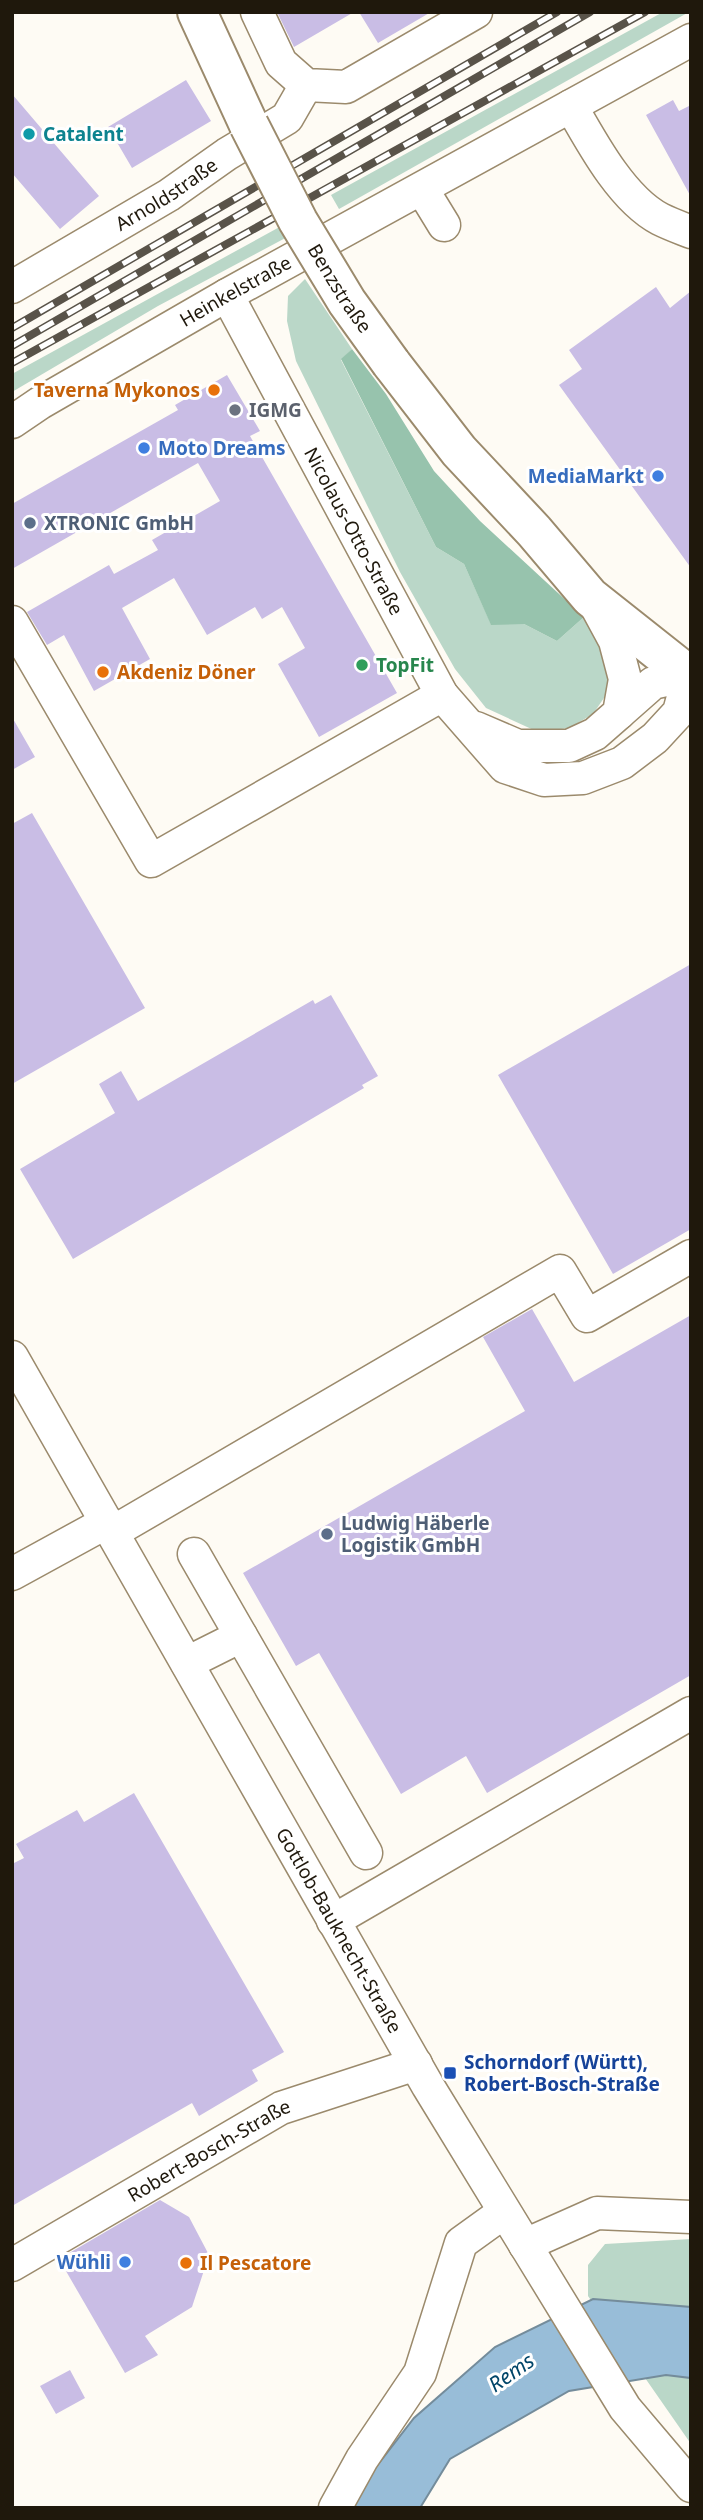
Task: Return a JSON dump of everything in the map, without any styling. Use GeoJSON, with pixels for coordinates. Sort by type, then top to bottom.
{"type":"FeatureCollection","features":[{"type":"Feature","properties":{"kind":"main road","name":"Benzstraße"},"geometry":{"type":"LineString","coordinates":[[197,12],[249,125],[298,221],[347,302],[391,363],[459,451],[534,531],[590,597],[690,668]]}},
{"type":"Feature","properties":{"kind":"main road","name":"Benzstraße"},"geometry":{"type":"LineString","coordinates":[[534,531],[604,580],[690,668]]}},
{"type":"Feature","properties":{"kind":"street"},"geometry":{"type":"LineString","coordinates":[[257,12],[281,63],[306,85],[346,87],[468,14]]}},
{"type":"Feature","properties":{"kind":"street","name":"Heinkelstraße"},"geometry":{"type":"LineString","coordinates":[[12,422],[51,396],[227,295],[691,40]]}},
{"type":"Feature","properties":{"kind":"street","name":"Arnoldstraße"},"geometry":{"type":"LineString","coordinates":[[12,287],[169,195],[287,118],[306,85]]}},
{"type":"Feature","properties":{"kind":"street"},"geometry":{"type":"LineString","coordinates":[[571,106],[595,148],[633,198],[658,218],[691,232]]}},
{"type":"Feature","properties":{"kind":"street"},"geometry":{"type":"LineString","coordinates":[[422,189],[444,225]]}},
{"type":"Feature","properties":{"kind":"street"},"geometry":{"type":"LineString","coordinates":[[691,251],[691,257]]}},
{"type":"Feature","properties":{"kind":"street","name":"Nicolaus-Otto-Straße"},"geometry":{"type":"LineString","coordinates":[[227,295],[442,695],[505,767],[544,780],[583,778],[622,763],[655,738],[679,712],[690,668]]}},
{"type":"Feature","properties":{"kind":"street"},"geometry":{"type":"LineString","coordinates":[[590,597],[615,641],[625,679],[620,713]]}},
{"type":"Feature","properties":{"kind":"street"},"geometry":{"type":"LineString","coordinates":[[12,622],[151,861],[442,695]]}},
{"type":"Feature","properties":{"kind":"street","name":"Nicolaus-Otto-Straße"},"geometry":{"type":"LineString","coordinates":[[467,724],[518,746],[569,747],[595,734],[653,683],[690,668]]}},
{"type":"Feature","properties":{"kind":"street"},"geometry":{"type":"LineString","coordinates":[[12,1574],[110,1527],[560,1271],[587,1316],[691,1256]]}},
{"type":"Feature","properties":{"kind":"street","name":"Gottlob-Bauknecht-Straße"},"geometry":{"type":"LineString","coordinates":[[12,1357],[333,1921],[540,2272],[625,2408],[691,2486]]}},
{"type":"Feature","properties":{"kind":"street"},"geometry":{"type":"LineString","coordinates":[[194,1554],[366,1853]]}},
{"type":"Feature","properties":{"kind":"street"},"geometry":{"type":"LineString","coordinates":[[187,1663],[241,1636]]}},
{"type":"Feature","properties":{"kind":"street"},"geometry":{"type":"LineString","coordinates":[[333,1921],[691,1713]]}},
{"type":"Feature","properties":{"kind":"street","name":"Robert-Bosch-Straße"},"geometry":{"type":"LineString","coordinates":[[12,2265],[281,2108],[416,2064]]}},
{"type":"Feature","properties":{"kind":"street"},"geometry":{"type":"LineString","coordinates":[[335,2508],[362,2459],[420,2373],[461,2243],[504,2212]]}},
{"type":"Feature","properties":{"kind":"street"},"geometry":{"type":"LineString","coordinates":[[525,2245],[597,2213],[691,2217]]}},
{"type":"Feature","properties":{"kind":"green space"},"geometry":{"type":"Polygon","coordinates":[[[663,12],[689,12],[339,209],[331,195],[663,12]]]}},
{"type":"Feature","properties":{"kind":"green space"},"geometry":{"type":"Polygon","coordinates":[[[285,224],[291,235],[158,306],[12,392],[12,374],[285,224]]]}},
{"type":"Feature","properties":{"kind":"green space"},"geometry":{"type":"Polygon","coordinates":[[[305,279],[352,349],[341,360],[436,547],[464,564],[491,624],[524,624],[557,641],[584,617],[606,647],[611,674],[606,695],[593,714],[569,728],[538,732],[486,708],[455,669],[400,572],[296,361],[287,321],[288,296],[305,279]]]}},
{"type":"Feature","properties":{"kind":"green space"},"geometry":{"type":"Polygon","coordinates":[[[352,349],[386,394],[434,471],[480,521],[584,617],[557,641],[524,624],[491,625],[464,564],[436,547],[341,359],[352,349]]]}},
{"type":"Feature","properties":{"kind":"green space"},"geometry":{"type":"Polygon","coordinates":[[[691,2239],[691,2444],[588,2296],[588,2265],[605,2244],[691,2239]]]}},
{"type":"Feature","properties":{"kind":"water","name":"Rems"},"geometry":{"type":"Polygon","coordinates":[[[593,2299],[691,2307],[691,2378],[666,2375],[569,2391],[450,2459],[420,2508],[347,2508],[414,2418],[495,2347],[593,2299]]]}},
{"type":"Feature","properties":{"kind":"building"},"geometry":{"type":"Polygon","coordinates":[[[277,12],[354,12],[294,47],[277,12]]]}},
{"type":"Feature","properties":{"kind":"building"},"geometry":{"type":"Polygon","coordinates":[[[359,12],[431,12],[378,43],[359,12]]]}},
{"type":"Feature","properties":{"kind":"building"},"geometry":{"type":"Polygon","coordinates":[[[186,80],[211,121],[132,168],[108,127],[186,80]]]}},
{"type":"Feature","properties":{"kind":"building","name":"Catalent"},"geometry":{"type":"Polygon","coordinates":[[[12,94],[99,196],[60,229],[12,173],[12,94]]]}},
{"type":"Feature","properties":{"kind":"building"},"geometry":{"type":"Polygon","coordinates":[[[673,100],[679,111],[691,105],[691,197],[646,115],[673,100]]]}},
{"type":"Feature","properties":{"kind":"building","name":"MediaMarkt"},"geometry":{"type":"Polygon","coordinates":[[[656,287],[670,308],[691,291],[691,568],[559,385],[582,369],[569,350],[656,287]]]}},
{"type":"Feature","properties":{"kind":"building"},"geometry":{"type":"Polygon","coordinates":[[[227,375],[260,431],[250,436],[397,693],[319,737],[278,664],[305,648],[282,607],[262,619],[255,607],[207,635],[174,578],[122,608],[150,659],[94,691],[64,635],[47,645],[27,612],[109,565],[114,574],[158,550],[152,540],[220,501],[198,463],[12,569],[12,504],[178,410],[175,405],[227,375]]]}},
{"type":"Feature","properties":{"kind":"building"},"geometry":{"type":"Polygon","coordinates":[[[12,717],[35,757],[12,770],[12,717]]]}},
{"type":"Feature","properties":{"kind":"building"},"geometry":{"type":"Polygon","coordinates":[[[32,813],[145,1008],[12,1084],[12,824],[32,813]]]}},
{"type":"Feature","properties":{"kind":"building"},"geometry":{"type":"Polygon","coordinates":[[[691,964],[691,1229],[613,1274],[498,1075],[691,964]]]}},
{"type":"Feature","properties":{"kind":"building"},"geometry":{"type":"Polygon","coordinates":[[[331,995],[378,1076],[362,1085],[364,1088],[73,1259],[20,1169],[115,1113],[99,1084],[121,1071],[138,1101],[313,1000],[315,1004],[331,995]]]}},
{"type":"Feature","properties":{"kind":"building"},"geometry":{"type":"Polygon","coordinates":[[[532,1309],[574,1382],[691,1315],[691,1675],[487,1793],[466,1756],[401,1794],[319,1653],[296,1666],[243,1573],[525,1411],[483,1337],[532,1309]]]}},
{"type":"Feature","properties":{"kind":"building"},"geometry":{"type":"Polygon","coordinates":[[[134,1793],[284,2052],[252,2070],[258,2081],[199,2116],[192,2103],[12,2206],[12,1864],[24,1858],[16,1844],[77,1810],[84,1822],[134,1793]]]}},
{"type":"Feature","properties":{"kind":"building"},"geometry":{"type":"Polygon","coordinates":[[[160,2200],[189,2217],[209,2255],[192,2307],[145,2336],[158,2355],[125,2373],[59,2259],[160,2200]]]}},
{"type":"Feature","properties":{"kind":"building"},"geometry":{"type":"Polygon","coordinates":[[[70,2370],[85,2398],[56,2414],[40,2386],[70,2370]]]}},
{"type":"Feature","properties":{"kind":"railway"},"geometry":{"type":"LineString","coordinates":[[12,328],[557,12]]}},
{"type":"Feature","properties":{"kind":"railway"},"geometry":{"type":"LineString","coordinates":[[12,346],[590,12]]}},
{"type":"Feature","properties":{"kind":"railway"},"geometry":{"type":"LineString","coordinates":[[12,363],[645,12]]}},
{"type":"Feature","properties":{"kind":"place","name":"Catalent"},"geometry":{"type":"Point","coordinates":[29,134]}},
{"type":"Feature","properties":{"kind":"place","name":"Taverna Mykonos"},"geometry":{"type":"Point","coordinates":[214,390]}},
{"type":"Feature","properties":{"kind":"place","name":"IGMG"},"geometry":{"type":"Point","coordinates":[235,410]}},
{"type":"Feature","properties":{"kind":"place","name":"Moto Dreams"},"geometry":{"type":"Point","coordinates":[144,448]}},
{"type":"Feature","properties":{"kind":"place","name":"MediaMarkt"},"geometry":{"type":"Point","coordinates":[658,476]}},
{"type":"Feature","properties":{"kind":"place","name":"XTRONIC GmbH"},"geometry":{"type":"Point","coordinates":[30,523]}},
{"type":"Feature","properties":{"kind":"place","name":"TopFit"},"geometry":{"type":"Point","coordinates":[362,665]}},
{"type":"Feature","properties":{"kind":"place","name":"Akdeniz Döner"},"geometry":{"type":"Point","coordinates":[103,672]}},
{"type":"Feature","properties":{"kind":"place","name":"Ludwig Häberle Logistik GmbH"},"geometry":{"type":"Point","coordinates":[327,1534]}},
{"type":"Feature","properties":{"kind":"place","name":"Schorndorf (Württ), Robert-Bosch-Straße"},"geometry":{"type":"Point","coordinates":[450,2073]}},
{"type":"Feature","properties":{"kind":"place","name":"Wühli"},"geometry":{"type":"Point","coordinates":[125,2262]}},
{"type":"Feature","properties":{"kind":"place","name":"Il Pescatore"},"geometry":{"type":"Point","coordinates":[186,2263]}}]}
